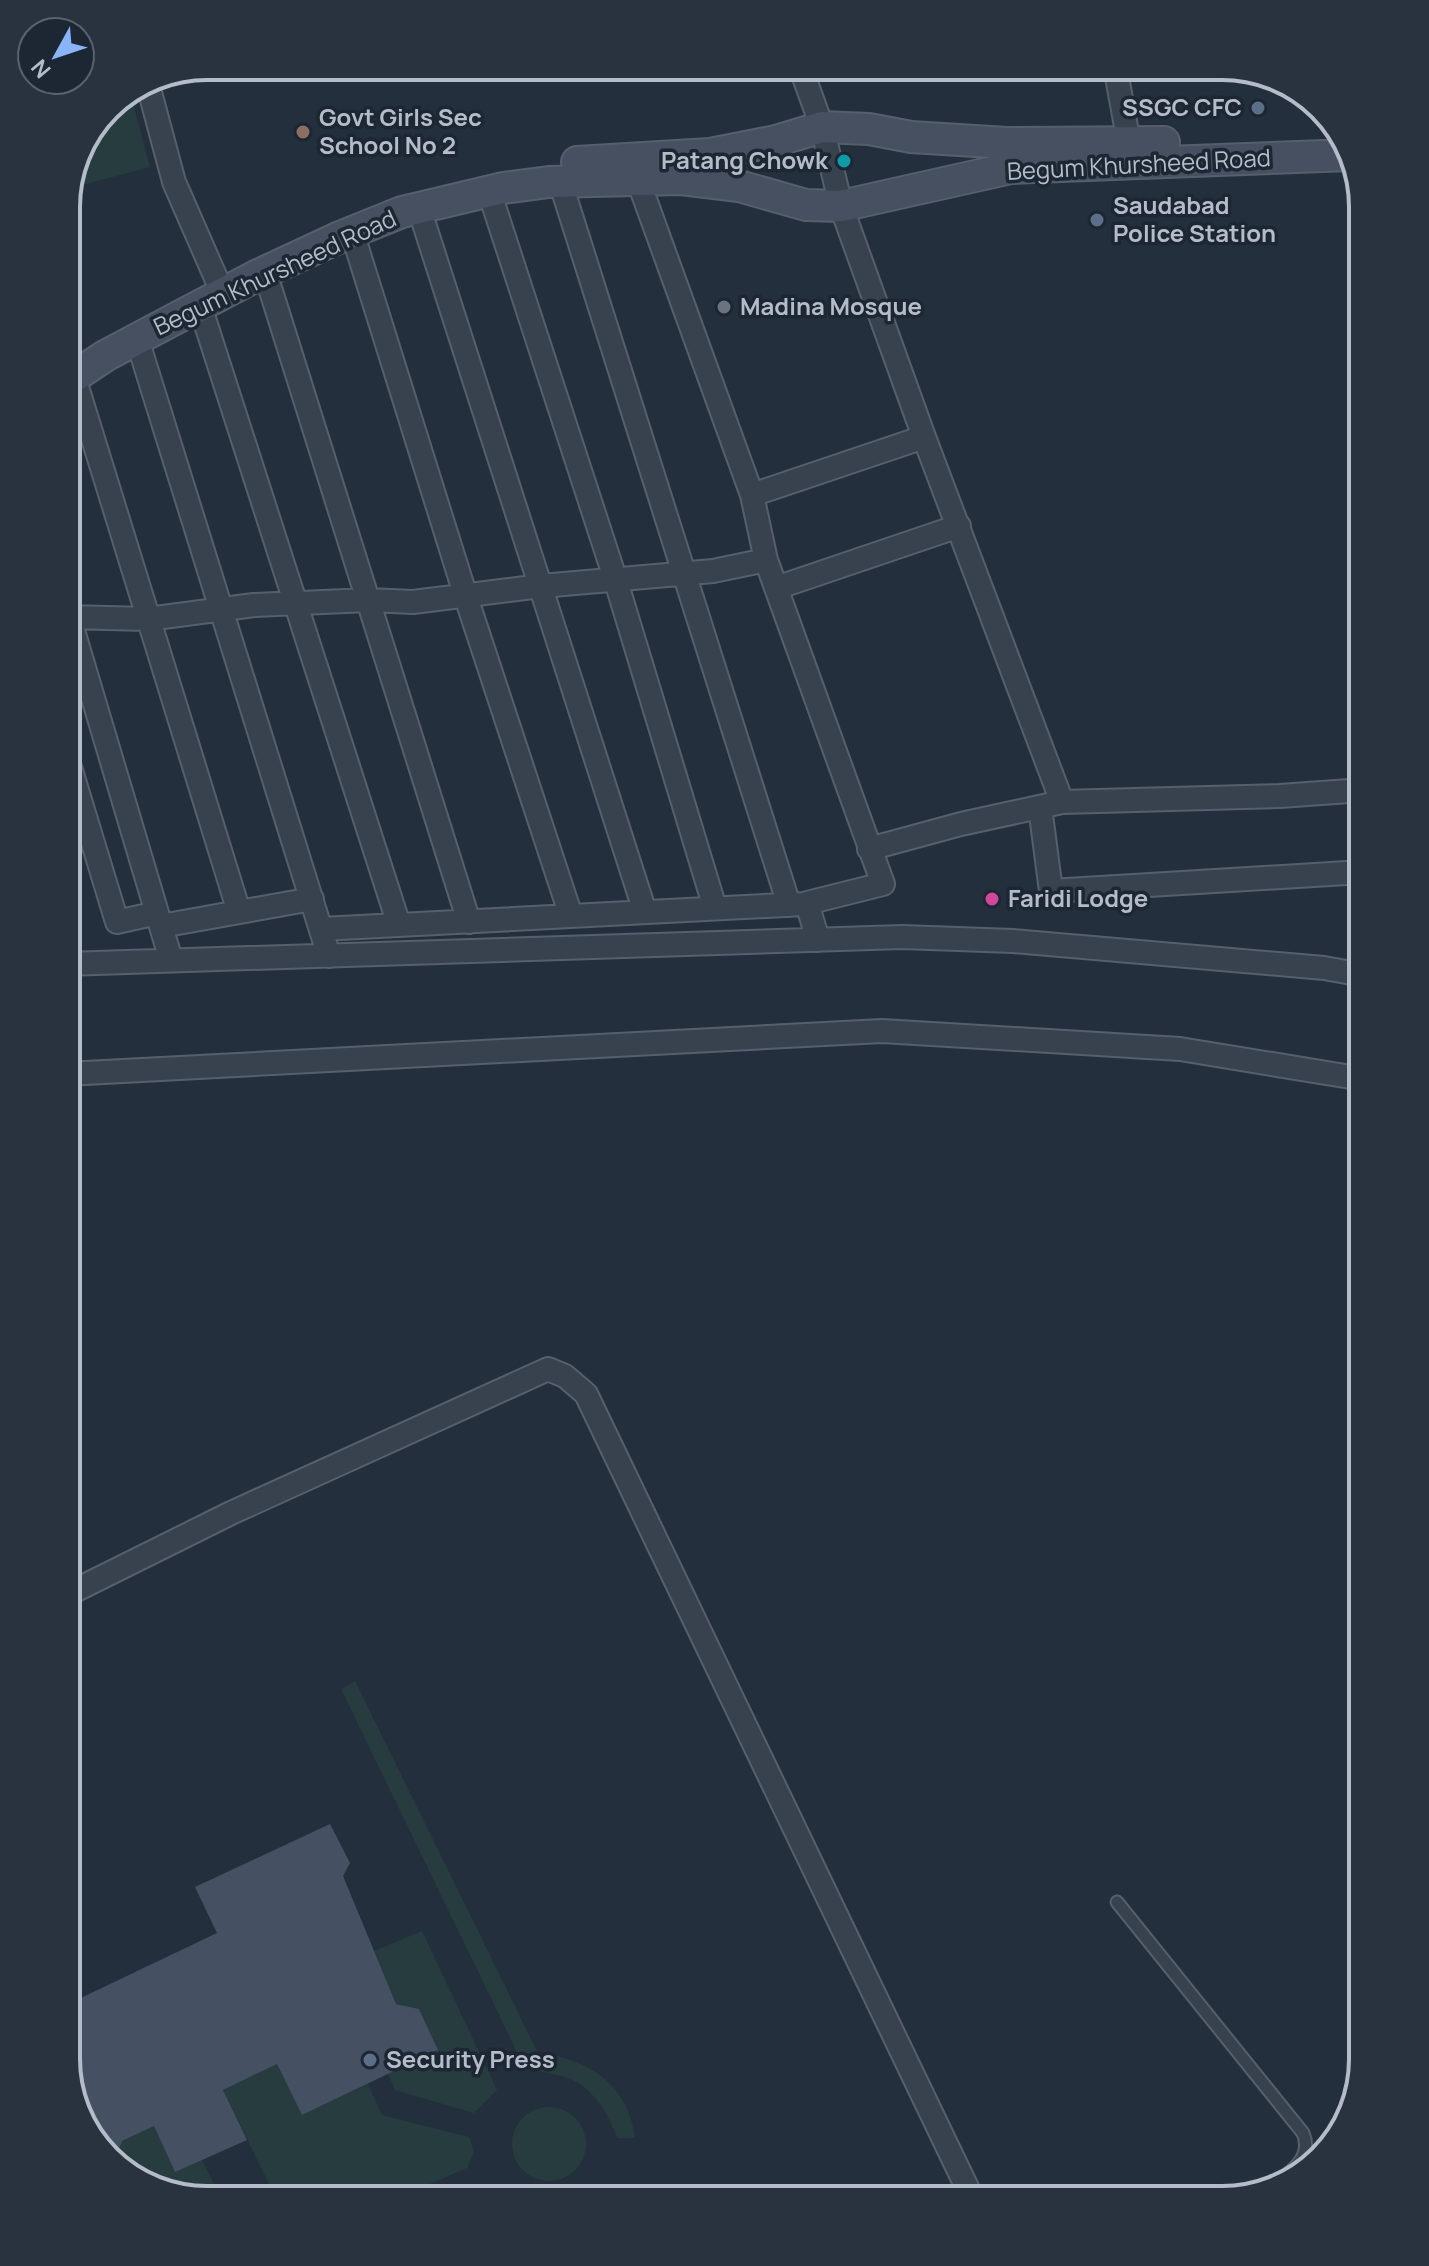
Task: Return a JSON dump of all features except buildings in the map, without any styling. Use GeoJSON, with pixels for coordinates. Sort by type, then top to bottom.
{"type":"FeatureCollection","features":[{"type":"Feature","properties":{"kind":"main road","name":"Begum Khursheed Road"},"geometry":{"type":"LineString","coordinates":[[80,368],[137,339],[313,231],[395,199],[496,172],[547,164],[710,154],[776,141],[822,127],[1007,143],[1129,143],[1328,136]]}},
{"type":"Feature","properties":{"kind":"main road","name":"Begum Khursheed Road"},"geometry":{"type":"LineString","coordinates":[[80,368],[212,292],[265,272],[352,232],[419,208],[489,191],[560,181],[681,179],[739,186],[806,205],[841,206],[1011,168],[1338,156]]}},
{"type":"Feature","properties":{"kind":"street"},"geometry":{"type":"LineString","coordinates":[[805,80],[822,127],[841,206],[959,526],[1051,804],[1051,891],[1349,873]]}},
{"type":"Feature","properties":{"kind":"street"},"geometry":{"type":"LineString","coordinates":[[1118,80],[1129,143]]}},
{"type":"Feature","properties":{"kind":"street"},"geometry":{"type":"LineString","coordinates":[[150,94],[174,182],[212,292],[294,605],[399,925]]}},
{"type":"Feature","properties":{"kind":"street"},"geometry":{"type":"LineString","coordinates":[[321,929],[798,904],[883,884],[766,560],[752,495],[638,180]]}},
{"type":"Feature","properties":{"kind":"street"},"geometry":{"type":"LineString","coordinates":[[560,181],[685,573],[798,904],[818,940]]}},
{"type":"Feature","properties":{"kind":"street"},"geometry":{"type":"LineString","coordinates":[[489,191],[615,578],[715,908]]}},
{"type":"Feature","properties":{"kind":"street"},"geometry":{"type":"LineString","coordinates":[[419,208],[645,912]]}},
{"type":"Feature","properties":{"kind":"street"},"geometry":{"type":"LineString","coordinates":[[352,232],[466,597],[571,916]]}},
{"type":"Feature","properties":{"kind":"street"},"geometry":{"type":"LineString","coordinates":[[265,272],[469,922]]}},
{"type":"Feature","properties":{"kind":"street"},"geometry":{"type":"LineString","coordinates":[[137,339],[329,956]]}},
{"type":"Feature","properties":{"kind":"street"},"geometry":{"type":"LineString","coordinates":[[80,408],[239,912]]}},
{"type":"Feature","properties":{"kind":"street"},"geometry":{"type":"LineString","coordinates":[[752,495],[924,437]]}},
{"type":"Feature","properties":{"kind":"street"},"geometry":{"type":"LineString","coordinates":[[776,588],[959,526]]}},
{"type":"Feature","properties":{"kind":"street"},"geometry":{"type":"LineString","coordinates":[[80,614],[148,619],[221,608],[369,600],[413,602],[615,578],[685,573],[766,560]]}},
{"type":"Feature","properties":{"kind":"street"},"geometry":{"type":"LineString","coordinates":[[80,656],[171,960]]}},
{"type":"Feature","properties":{"kind":"street"},"geometry":{"type":"LineString","coordinates":[[869,849],[1051,804],[1349,791]]}},
{"type":"Feature","properties":{"kind":"street"},"geometry":{"type":"LineString","coordinates":[[80,800],[117,922],[239,912],[312,899]]}},
{"type":"Feature","properties":{"kind":"street"},"geometry":{"type":"LineString","coordinates":[[80,963],[902,937],[1013,941],[1349,972]]}},
{"type":"Feature","properties":{"kind":"street"},"geometry":{"type":"LineString","coordinates":[[80,1073],[882,1031],[1180,1049],[1349,1077]]}},
{"type":"Feature","properties":{"kind":"street"},"geometry":{"type":"LineString","coordinates":[[80,1588],[231,1513],[548,1369],[565,1376],[586,1394],[966,2186]]}},
{"type":"Feature","properties":{"kind":"lane"},"geometry":{"type":"LineString","coordinates":[[1117,1902],[1312,2148]]}},
{"type":"Feature","properties":{"kind":"lane"},"geometry":{"type":"LineString","coordinates":[[1304,2156],[1308,2143]]}},
{"type":"Feature","properties":{"kind":"green space"},"geometry":{"type":"Polygon","coordinates":[[[133,104],[150,167],[82,185],[93,151],[106,130],[133,104]]]}},
{"type":"Feature","properties":{"kind":"green space"},"geometry":{"type":"Polygon","coordinates":[[[355,1681],[538,2053],[574,2061],[603,2078],[624,2103],[635,2138],[617,2138],[601,2105],[581,2085],[565,2077],[537,2070],[518,2054],[341,1689],[355,1681]]]}},
{"type":"Feature","properties":{"kind":"green space"},"geometry":{"type":"Polygon","coordinates":[[[422,1931],[497,2090],[474,2113],[395,2090],[388,2074],[438,2050],[419,2009],[396,2004],[374,1951],[422,1931]]]}},
{"type":"Feature","properties":{"kind":"green space"},"geometry":{"type":"Polygon","coordinates":[[[277,2064],[302,2115],[368,2084],[382,2115],[469,2137],[474,2152],[467,2168],[425,2186],[270,2186],[223,2090],[277,2064]]]}},
{"type":"Feature","properties":{"kind":"green space"},"geometry":{"type":"Polygon","coordinates":[[[549,2107],[563,2110],[575,2118],[583,2130],[586,2144],[583,2158],[575,2170],[563,2178],[549,2181],[535,2178],[523,2170],[515,2158],[512,2144],[515,2130],[523,2118],[535,2110],[549,2107]]]}},
{"type":"Feature","properties":{"kind":"green space"},"geometry":{"type":"Polygon","coordinates":[[[154,2126],[175,2171],[202,2160],[215,2186],[182,2184],[151,2173],[119,2151],[122,2141],[154,2126]]]}},
{"type":"Feature","properties":{"kind":"place","name":"SSGC CFC"},"geometry":{"type":"Point","coordinates":[1258,108]}},
{"type":"Feature","properties":{"kind":"place","name":"Govt Girls Sec School No 2"},"geometry":{"type":"Point","coordinates":[303,132]}},
{"type":"Feature","properties":{"kind":"place","name":"Patang Chowk"},"geometry":{"type":"Point","coordinates":[844,161]}},
{"type":"Feature","properties":{"kind":"place","name":"Saudabad Police Station"},"geometry":{"type":"Point","coordinates":[1097,220]}},
{"type":"Feature","properties":{"kind":"place","name":"Madina Mosque"},"geometry":{"type":"Point","coordinates":[724,307]}},
{"type":"Feature","properties":{"kind":"place","name":"Faridi Lodge"},"geometry":{"type":"Point","coordinates":[992,899]}},
{"type":"Feature","properties":{"kind":"place","name":"Security Press"},"geometry":{"type":"Point","coordinates":[370,2060]}}]}
